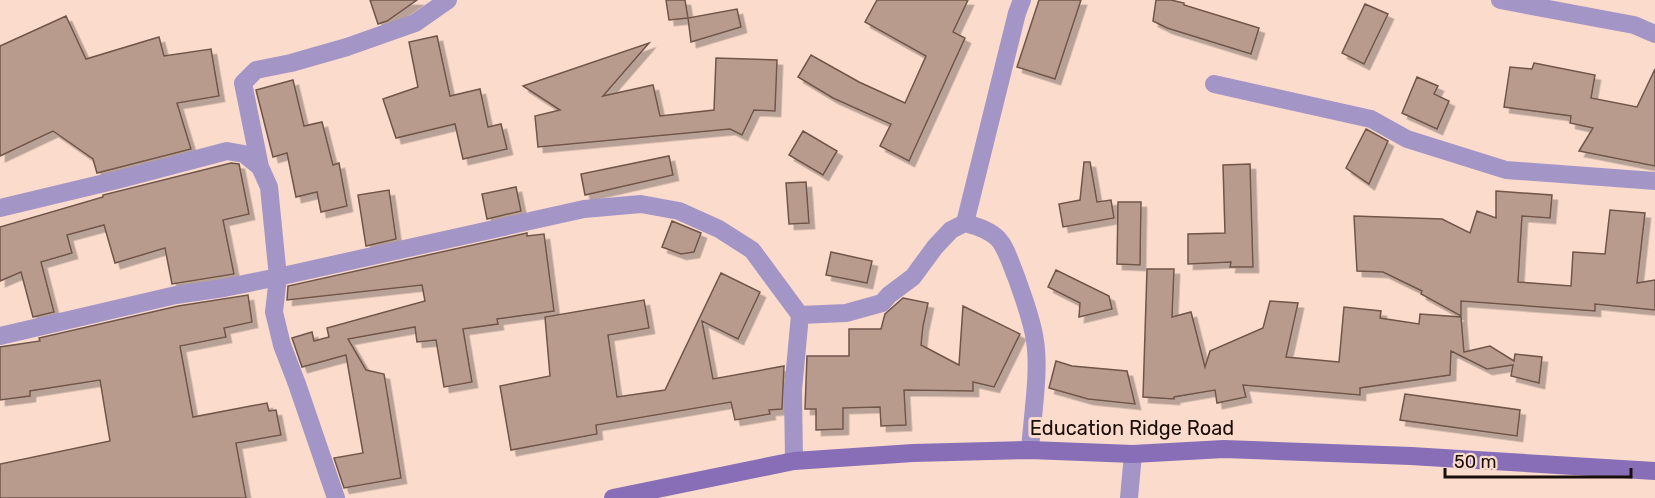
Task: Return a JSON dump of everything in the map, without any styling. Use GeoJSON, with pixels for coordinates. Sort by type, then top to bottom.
{"type":"FeatureCollection","features":[{"type":"Feature","properties":{"kind":"main road","name":"Education Ridge Road"},"geometry":{"type":"LineString","coordinates":[[613,498],[794,461],[913,453],[1030,450],[1133,454],[1224,449],[1411,456],[1655,471]]}},
{"type":"Feature","properties":{"kind":"street"},"geometry":{"type":"LineString","coordinates":[[336,498],[282,345],[274,312],[278,277],[269,187],[260,167],[243,83],[256,70],[347,47],[415,23],[448,0]]}},
{"type":"Feature","properties":{"kind":"street"},"geometry":{"type":"LineString","coordinates":[[965,223],[1022,0]]}},
{"type":"Feature","properties":{"kind":"street"},"geometry":{"type":"LineString","coordinates":[[1500,0],[1634,25],[1655,34]]}},
{"type":"Feature","properties":{"kind":"street"},"geometry":{"type":"LineString","coordinates":[[1214,84],[1371,119],[1407,139],[1506,170],[1655,181]]}},
{"type":"Feature","properties":{"kind":"street"},"geometry":{"type":"LineString","coordinates":[[0,208],[227,151],[244,154],[260,167]]}},
{"type":"Feature","properties":{"kind":"street"},"geometry":{"type":"LineString","coordinates":[[0,336],[176,295],[278,277],[584,210],[641,204],[679,211],[719,229],[752,250],[800,315],[793,390],[794,461]]}},
{"type":"Feature","properties":{"kind":"street"},"geometry":{"type":"LineString","coordinates":[[800,315],[846,313],[882,303],[913,277],[951,230],[965,223],[986,228],[1000,240],[1030,315],[1036,343],[1030,450]]}},
{"type":"Feature","properties":{"kind":"street"},"geometry":{"type":"LineString","coordinates":[[1130,498],[1133,454]]}},
{"type":"Feature","properties":{"kind":"building"},"geometry":{"type":"Polygon","coordinates":[[[370,0],[417,0],[387,21],[378,24],[370,0]]]}},
{"type":"Feature","properties":{"kind":"building"},"geometry":{"type":"Polygon","coordinates":[[[666,0],[685,0],[688,18],[669,20],[666,0]]]}},
{"type":"Feature","properties":{"kind":"building"},"geometry":{"type":"Polygon","coordinates":[[[877,0],[968,0],[953,32],[965,38],[909,161],[880,146],[891,124],[833,98],[798,77],[811,55],[859,82],[905,103],[926,56],[865,22],[877,0]]]}},
{"type":"Feature","properties":{"kind":"building"},"geometry":{"type":"Polygon","coordinates":[[[1039,0],[1081,0],[1055,79],[1017,67],[1039,0]]]}},
{"type":"Feature","properties":{"kind":"building"},"geometry":{"type":"Polygon","coordinates":[[[1156,0],[1184,3],[1184,5],[1259,28],[1251,54],[1167,28],[1153,21],[1156,0]]]}},
{"type":"Feature","properties":{"kind":"building"},"geometry":{"type":"Polygon","coordinates":[[[1365,4],[1388,14],[1364,64],[1342,53],[1365,4]]]}},
{"type":"Feature","properties":{"kind":"building"},"geometry":{"type":"Polygon","coordinates":[[[737,9],[741,27],[691,42],[688,18],[737,9]]]}},
{"type":"Feature","properties":{"kind":"building"},"geometry":{"type":"Polygon","coordinates":[[[66,16],[86,59],[159,37],[164,56],[211,49],[219,96],[177,103],[191,149],[97,173],[93,159],[53,131],[0,156],[0,46],[66,16]]]}},
{"type":"Feature","properties":{"kind":"building"},"geometry":{"type":"Polygon","coordinates":[[[437,36],[450,96],[480,89],[488,127],[501,124],[507,149],[463,159],[455,124],[396,138],[383,99],[418,87],[409,42],[437,36]]]}},
{"type":"Feature","properties":{"kind":"building"},"geometry":{"type":"Polygon","coordinates":[[[649,43],[603,96],[653,85],[660,116],[714,110],[716,58],[777,60],[775,111],[754,110],[742,135],[730,129],[538,147],[535,116],[560,110],[523,86],[649,43]]]}},
{"type":"Feature","properties":{"kind":"building"},"geometry":{"type":"Polygon","coordinates":[[[1534,63],[1595,75],[1591,98],[1637,107],[1655,69],[1655,166],[1579,151],[1593,128],[1570,123],[1571,116],[1504,107],[1510,67],[1532,69],[1534,63]]]}},
{"type":"Feature","properties":{"kind":"building"},"geometry":{"type":"Polygon","coordinates":[[[1417,77],[1438,86],[1434,94],[1449,101],[1437,129],[1402,113],[1417,77]]]}},
{"type":"Feature","properties":{"kind":"building"},"geometry":{"type":"Polygon","coordinates":[[[293,80],[304,126],[322,122],[333,165],[339,163],[347,206],[321,212],[317,192],[296,197],[287,153],[273,157],[256,90],[293,80]]]}},
{"type":"Feature","properties":{"kind":"building"},"geometry":{"type":"Polygon","coordinates":[[[1366,129],[1388,141],[1369,184],[1346,168],[1366,129]]]}},
{"type":"Feature","properties":{"kind":"building"},"geometry":{"type":"Polygon","coordinates":[[[803,131],[837,151],[823,175],[789,155],[803,131]]]}},
{"type":"Feature","properties":{"kind":"building"},"geometry":{"type":"Polygon","coordinates":[[[669,156],[673,175],[585,195],[581,174],[669,156]]]}},
{"type":"Feature","properties":{"kind":"building"},"geometry":{"type":"Polygon","coordinates":[[[1084,162],[1090,162],[1097,202],[1111,200],[1114,218],[1063,227],[1059,204],[1080,200],[1084,162]]]}},
{"type":"Feature","properties":{"kind":"building"},"geometry":{"type":"Polygon","coordinates":[[[231,163],[239,164],[249,214],[223,220],[234,274],[172,284],[165,248],[115,263],[104,225],[67,235],[72,253],[41,262],[54,312],[33,317],[21,272],[0,281],[0,227],[103,197],[103,195],[231,163]]]}},
{"type":"Feature","properties":{"kind":"building"},"geometry":{"type":"Polygon","coordinates":[[[1250,164],[1253,267],[1230,267],[1231,262],[1188,264],[1188,234],[1225,233],[1223,165],[1250,164]]]}},
{"type":"Feature","properties":{"kind":"building"},"geometry":{"type":"Polygon","coordinates":[[[806,182],[809,223],[789,224],[786,183],[806,182]]]}},
{"type":"Feature","properties":{"kind":"building"},"geometry":{"type":"Polygon","coordinates":[[[516,187],[521,211],[487,219],[482,194],[516,187]]]}},
{"type":"Feature","properties":{"kind":"building"},"geometry":{"type":"Polygon","coordinates":[[[389,190],[396,239],[366,246],[358,195],[389,190]]]}},
{"type":"Feature","properties":{"kind":"building"},"geometry":{"type":"Polygon","coordinates":[[[1496,191],[1552,195],[1550,218],[1522,216],[1518,282],[1571,286],[1573,252],[1605,254],[1610,210],[1645,213],[1637,283],[1655,280],[1655,310],[1595,304],[1595,311],[1461,301],[1461,316],[1421,294],[1422,291],[1383,272],[1357,271],[1354,216],[1442,219],[1470,233],[1477,211],[1496,218],[1496,191]]]}},
{"type":"Feature","properties":{"kind":"building"},"geometry":{"type":"Polygon","coordinates":[[[1118,202],[1141,202],[1140,265],[1117,264],[1118,202]]]}},
{"type":"Feature","properties":{"kind":"building"},"geometry":{"type":"Polygon","coordinates":[[[672,221],[701,233],[694,252],[681,254],[662,247],[672,221]]]}},
{"type":"Feature","properties":{"kind":"building"},"geometry":{"type":"Polygon","coordinates":[[[527,233],[527,236],[544,234],[554,311],[497,319],[498,324],[463,329],[472,382],[444,387],[436,340],[417,342],[415,327],[348,339],[366,370],[384,374],[401,478],[344,488],[334,458],[363,453],[346,355],[302,367],[292,338],[312,332],[314,341],[329,337],[327,328],[425,301],[422,285],[287,300],[288,286],[527,233]]]}},
{"type":"Feature","properties":{"kind":"building"},"geometry":{"type":"Polygon","coordinates":[[[831,252],[872,261],[867,283],[826,275],[831,252]]]}},
{"type":"Feature","properties":{"kind":"building"},"geometry":{"type":"Polygon","coordinates":[[[1147,269],[1174,269],[1172,317],[1191,312],[1205,367],[1210,351],[1263,328],[1270,301],[1298,303],[1286,357],[1339,362],[1344,307],[1381,311],[1380,318],[1419,324],[1420,314],[1461,317],[1464,352],[1490,346],[1514,361],[1515,354],[1542,357],[1539,383],[1511,376],[1513,365],[1487,369],[1451,351],[1450,375],[1360,388],[1360,395],[1243,385],[1246,397],[1217,403],[1215,390],[1174,397],[1174,399],[1143,397],[1147,269]]]}},
{"type":"Feature","properties":{"kind":"building"},"geometry":{"type":"Polygon","coordinates":[[[1056,270],[1109,296],[1112,309],[1079,317],[1080,303],[1048,287],[1056,270]]]}},
{"type":"Feature","properties":{"kind":"building"},"geometry":{"type":"Polygon","coordinates":[[[721,273],[760,292],[738,339],[702,321],[713,379],[784,366],[782,409],[769,410],[770,414],[735,420],[731,402],[596,425],[597,434],[511,450],[500,386],[550,376],[545,317],[644,300],[649,328],[608,335],[617,397],[665,390],[721,273]]]}},
{"type":"Feature","properties":{"kind":"building"},"geometry":{"type":"Polygon","coordinates":[[[248,295],[252,322],[224,328],[226,337],[180,346],[193,417],[267,403],[269,411],[276,410],[281,435],[236,443],[246,498],[0,498],[0,464],[110,441],[100,380],[30,391],[30,396],[0,400],[0,347],[40,341],[39,338],[178,306],[248,295]]]}},
{"type":"Feature","properties":{"kind":"building"},"geometry":{"type":"Polygon","coordinates":[[[903,298],[928,303],[921,345],[959,365],[963,306],[1020,334],[994,387],[973,382],[973,391],[904,390],[906,425],[881,426],[880,407],[843,408],[843,429],[816,430],[816,409],[805,409],[807,356],[849,356],[849,329],[881,329],[885,314],[903,298]]]}},
{"type":"Feature","properties":{"kind":"building"},"geometry":{"type":"Polygon","coordinates":[[[1056,361],[1072,366],[1127,371],[1135,404],[1088,399],[1049,388],[1056,361]]]}},
{"type":"Feature","properties":{"kind":"building"},"geometry":{"type":"Polygon","coordinates":[[[1405,394],[1520,410],[1517,436],[1400,420],[1405,394]]]}}]}
